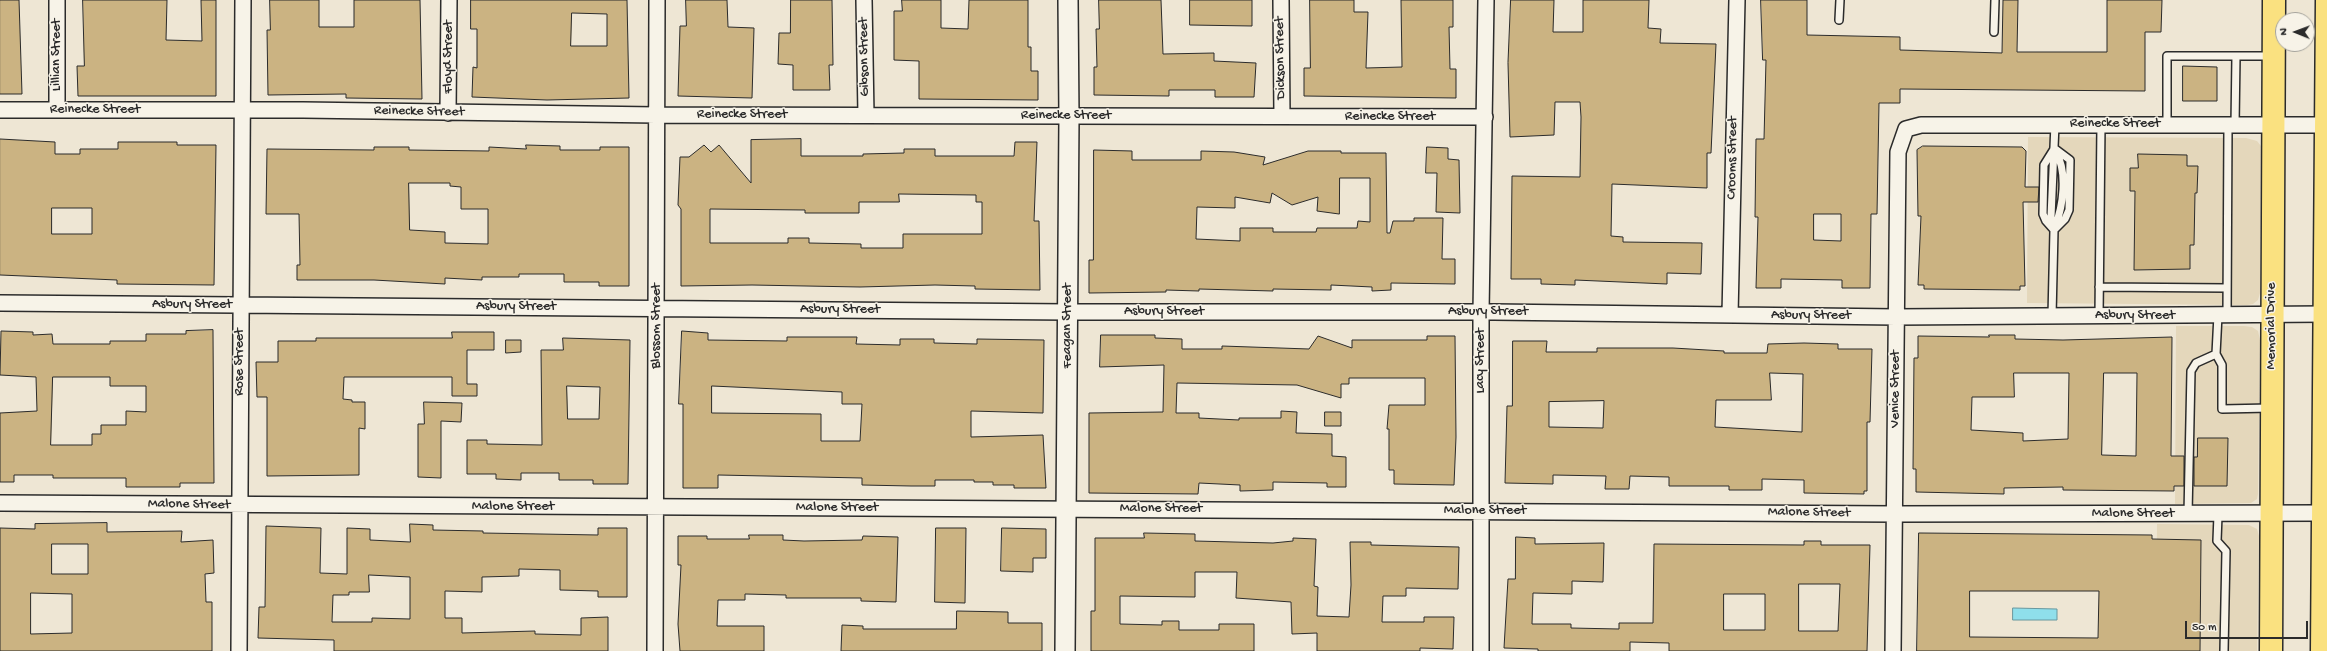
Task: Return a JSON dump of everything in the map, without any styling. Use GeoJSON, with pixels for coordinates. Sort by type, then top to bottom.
{"type":"FeatureCollection","features":[{"type":"Feature","properties":{"kind":"main road","name":"Memorial Drive"},"geometry":{"type":"LineString","coordinates":[[2271,651],[2274,0]]}},
{"type":"Feature","properties":{"kind":"main road"},"geometry":{"type":"LineString","coordinates":[[2322,651],[2325,562],[2325,125],[2327,0]]}},
{"type":"Feature","properties":{"kind":"street","name":"Lillian Street"},"geometry":{"type":"LineString","coordinates":[[57,0],[57,110]]}},
{"type":"Feature","properties":{"kind":"street","name":"Rose Street"},"geometry":{"type":"LineString","coordinates":[[239,651],[243,0]]}},
{"type":"Feature","properties":{"kind":"street","name":"Floyd Street"},"geometry":{"type":"LineString","coordinates":[[448,113],[449,0]]}},
{"type":"Feature","properties":{"kind":"street","name":"Blossom Street"},"geometry":{"type":"LineString","coordinates":[[655,651],[657,308],[656,0]]}},
{"type":"Feature","properties":{"kind":"street","name":"Gibson Street"},"geometry":{"type":"LineString","coordinates":[[864,0],[866,115]]}},
{"type":"Feature","properties":{"kind":"street","name":"Feagan Street"},"geometry":{"type":"LineString","coordinates":[[1065,651],[1070,117],[1068,0]]}},
{"type":"Feature","properties":{"kind":"street","name":"Dickson Street"},"geometry":{"type":"LineString","coordinates":[[1281,0],[1282,116]]}},
{"type":"Feature","properties":{"kind":"street","name":"Lacy Street"},"geometry":{"type":"LineString","coordinates":[[1481,651],[1481,312],[1486,0]]}},
{"type":"Feature","properties":{"kind":"street","name":"Crooms Street"},"geometry":{"type":"LineString","coordinates":[[1730,315],[1737,0]]}},
{"type":"Feature","properties":{"kind":"street","name":"Reinecke Street"},"geometry":{"type":"LineString","coordinates":[[0,110],[242,110],[656,115],[1070,117],[1282,116],[1485,118]]}},
{"type":"Feature","properties":{"kind":"street","name":"Reinecke Street"},"geometry":{"type":"LineString","coordinates":[[1906,129],[1921,125],[2325,125]]}},
{"type":"Feature","properties":{"kind":"street","name":"Venice Street"},"geometry":{"type":"LineString","coordinates":[[1893,651],[1898,152],[1906,129]]}},
{"type":"Feature","properties":{"kind":"street","name":"Asbury Street"},"geometry":{"type":"LineString","coordinates":[[0,303],[1068,312],[1481,312],[1896,317],[2326,314]]}},
{"type":"Feature","properties":{"kind":"street","name":"Malone Street"},"geometry":{"type":"LineString","coordinates":[[0,503],[240,506],[1067,508],[1895,514],[2325,513]]}},
{"type":"Feature","properties":{"kind":"lane"},"geometry":{"type":"LineString","coordinates":[[1839,20],[1840,0]]}},
{"type":"Feature","properties":{"kind":"lane"},"geometry":{"type":"LineString","coordinates":[[1994,32],[1995,0]]}},
{"type":"Feature","properties":{"kind":"lane"},"geometry":{"type":"LineString","coordinates":[[2167,124],[2167,56],[2273,56]]}},
{"type":"Feature","properties":{"kind":"lane"},"geometry":{"type":"LineString","coordinates":[[2236,56],[2232,125],[2227,288],[2216,354],[2222,365],[2222,409],[2272,408]]}},
{"type":"Feature","properties":{"kind":"lane"},"geometry":{"type":"LineString","coordinates":[[2052,316],[2054,230],[2051,217],[2055,124]]}},
{"type":"Feature","properties":{"kind":"lane"},"geometry":{"type":"LineString","coordinates":[[2099,316],[2101,124]]}},
{"type":"Feature","properties":{"kind":"lane"},"geometry":{"type":"LineString","coordinates":[[2054,148],[2070,160],[2069,210],[2065,219],[2054,230]]}},
{"type":"Feature","properties":{"kind":"lane"},"geometry":{"type":"LineString","coordinates":[[2099,287],[2227,288]]}},
{"type":"Feature","properties":{"kind":"lane"},"geometry":{"type":"LineString","coordinates":[[2188,514],[2191,371],[2196,363],[2216,354]]}},
{"type":"Feature","properties":{"kind":"lane"},"geometry":{"type":"LineString","coordinates":[[2218,514],[2217,541],[2226,551],[2224,651]]}},
{"type":"Feature","properties":{"kind":"shaded area"},"geometry":{"type":"Polygon","coordinates":[[[2028,137],[2246,138],[2257,141],[2261,146],[2260,293],[2258,300],[2253,304],[2247,305],[2027,303],[2028,137]]]}},
{"type":"Feature","properties":{"kind":"shaded area"},"geometry":{"type":"Polygon","coordinates":[[[2176,326],[2244,326],[2252,327],[2258,331],[2260,340],[2258,494],[2257,499],[2251,503],[2175,504],[2176,326]]]}},
{"type":"Feature","properties":{"kind":"shaded area"},"geometry":{"type":"Polygon","coordinates":[[[2157,524],[2249,525],[2257,529],[2259,536],[2257,651],[2156,651],[2157,524]]]}},
{"type":"Feature","properties":{"kind":"water"},"geometry":{"type":"Polygon","coordinates":[[[2013,608],[2057,609],[2057,620],[2013,620],[2013,608]]]}},
{"type":"Feature","properties":{"kind":"building"},"geometry":{"type":"Polygon","coordinates":[[[0,0],[19,0],[22,94],[0,94],[0,0]]]}},
{"type":"Feature","properties":{"kind":"building"},"geometry":{"type":"Polygon","coordinates":[[[83,0],[167,0],[166,40],[202,41],[201,0],[216,0],[216,96],[78,96],[77,66],[84,66],[83,0]]]}},
{"type":"Feature","properties":{"kind":"building"},"geometry":{"type":"Polygon","coordinates":[[[270,0],[319,0],[319,27],[354,27],[354,0],[420,0],[422,99],[346,98],[346,94],[268,95],[267,30],[270,30],[270,0]]]}},
{"type":"Feature","properties":{"kind":"building"},"geometry":{"type":"Polygon","coordinates":[[[471,0],[627,0],[629,98],[547,100],[472,97],[473,67],[477,68],[477,29],[471,29],[471,0]],[[572,13],[571,46],[607,46],[607,14],[572,13]]]}},
{"type":"Feature","properties":{"kind":"building"},"geometry":{"type":"Polygon","coordinates":[[[686,0],[727,0],[728,27],[754,28],[752,98],[678,96],[680,26],[686,26],[686,0]]]}},
{"type":"Feature","properties":{"kind":"building"},"geometry":{"type":"Polygon","coordinates":[[[791,0],[832,0],[833,65],[829,65],[830,90],[793,90],[793,65],[778,64],[779,33],[790,33],[791,0]]]}},
{"type":"Feature","properties":{"kind":"building"},"geometry":{"type":"Polygon","coordinates":[[[902,0],[941,0],[941,28],[968,29],[969,0],[1028,0],[1028,47],[1031,47],[1031,71],[1038,71],[1038,100],[919,99],[919,61],[894,60],[894,11],[902,11],[902,0]]]}},
{"type":"Feature","properties":{"kind":"building"},"geometry":{"type":"Polygon","coordinates":[[[1099,0],[1161,0],[1163,54],[1214,53],[1214,61],[1256,63],[1254,97],[1215,97],[1215,90],[1169,90],[1169,96],[1094,95],[1094,67],[1097,67],[1096,29],[1099,29],[1099,0]]]}},
{"type":"Feature","properties":{"kind":"building"},"geometry":{"type":"Polygon","coordinates":[[[1190,0],[1252,0],[1252,26],[1190,25],[1190,0]]]}},
{"type":"Feature","properties":{"kind":"building"},"geometry":{"type":"Polygon","coordinates":[[[1310,0],[1354,0],[1354,12],[1368,12],[1366,68],[1402,67],[1401,0],[1453,0],[1453,27],[1449,27],[1450,69],[1456,69],[1456,98],[1304,96],[1304,68],[1310,68],[1310,0]]]}},
{"type":"Feature","properties":{"kind":"building"},"geometry":{"type":"Polygon","coordinates":[[[1511,0],[1554,0],[1553,32],[1583,32],[1583,0],[1649,0],[1648,28],[1661,29],[1660,43],[1716,44],[1711,153],[1707,153],[1707,188],[1612,184],[1611,236],[1623,237],[1623,242],[1702,243],[1701,274],[1667,273],[1667,284],[1575,280],[1575,285],[1541,284],[1541,279],[1511,279],[1512,176],[1580,177],[1581,117],[1580,102],[1555,102],[1554,135],[1510,137],[1508,63],[1511,0]]]}},
{"type":"Feature","properties":{"kind":"building"},"geometry":{"type":"Polygon","coordinates":[[[1761,0],[1807,0],[1807,35],[1900,37],[1900,50],[2002,53],[2003,0],[2018,0],[2017,52],[2107,52],[2107,0],[2162,0],[2161,32],[2145,32],[2145,91],[1900,89],[1900,103],[1879,103],[1877,214],[1871,214],[1870,288],[1842,288],[1842,280],[1781,279],[1781,288],[1756,288],[1758,217],[1755,217],[1756,139],[1764,139],[1766,60],[1763,60],[1761,0]],[[1814,214],[1814,240],[1841,241],[1841,214],[1814,214]]]}},
{"type":"Feature","properties":{"kind":"building"},"geometry":{"type":"Polygon","coordinates":[[[2183,66],[2217,67],[2217,101],[2183,101],[2183,66]]]}},
{"type":"Feature","properties":{"kind":"building"},"geometry":{"type":"Polygon","coordinates":[[[0,139],[55,142],[55,154],[80,154],[80,149],[118,149],[118,142],[177,142],[177,145],[216,145],[214,285],[117,284],[117,280],[0,275],[0,139]],[[52,208],[52,234],[92,234],[92,208],[52,208]]]}},
{"type":"Feature","properties":{"kind":"building"},"geometry":{"type":"Polygon","coordinates":[[[801,139],[801,156],[863,156],[863,154],[904,153],[904,149],[935,149],[935,156],[1014,156],[1015,142],[1037,142],[1034,221],[1039,221],[1040,290],[975,289],[975,286],[935,285],[860,287],[752,285],[681,286],[681,209],[678,205],[680,157],[689,157],[704,145],[711,152],[719,145],[751,183],[751,140],[801,139]],[[899,194],[899,202],[859,202],[859,213],[805,213],[805,210],[710,209],[710,243],[788,243],[788,238],[809,238],[809,243],[861,244],[861,248],[903,248],[903,234],[982,234],[982,202],[976,202],[976,195],[899,194]]]}},
{"type":"Feature","properties":{"kind":"building"},"geometry":{"type":"Polygon","coordinates":[[[526,145],[560,146],[560,150],[600,150],[600,147],[629,147],[629,286],[599,286],[599,282],[564,282],[564,274],[519,274],[519,277],[482,277],[482,280],[445,278],[445,284],[374,280],[297,280],[297,265],[300,265],[299,214],[266,214],[267,149],[374,150],[374,147],[409,147],[409,150],[489,151],[489,147],[526,149],[526,145]],[[409,183],[410,230],[445,232],[445,243],[488,244],[488,209],[461,209],[461,187],[450,186],[450,183],[409,183]]]}},
{"type":"Feature","properties":{"kind":"building"},"geometry":{"type":"Polygon","coordinates":[[[1923,146],[2022,147],[2026,151],[2025,187],[2039,187],[2038,202],[2023,202],[2025,286],[2020,286],[2020,290],[1924,289],[1924,285],[1918,285],[1921,216],[1918,216],[1917,150],[1923,146]]]}},
{"type":"Feature","properties":{"kind":"building"},"geometry":{"type":"Polygon","coordinates":[[[1427,147],[1448,148],[1448,159],[1459,160],[1460,213],[1436,212],[1437,173],[1426,173],[1427,147]]]}},
{"type":"Feature","properties":{"kind":"building"},"geometry":{"type":"Polygon","coordinates":[[[1094,150],[1132,151],[1132,160],[1201,160],[1201,151],[1234,152],[1265,157],[1263,165],[1308,151],[1386,153],[1387,233],[1390,233],[1393,221],[1414,221],[1414,218],[1443,218],[1442,259],[1455,259],[1455,284],[1391,283],[1391,290],[1372,291],[1372,287],[1331,285],[1331,290],[1273,289],[1273,291],[1199,289],[1199,291],[1166,290],[1166,292],[1089,293],[1089,260],[1093,260],[1094,150]],[[1340,178],[1339,214],[1317,211],[1318,197],[1292,205],[1272,193],[1270,203],[1235,197],[1235,208],[1197,207],[1196,239],[1240,241],[1240,228],[1273,228],[1273,232],[1316,232],[1317,228],[1357,228],[1358,221],[1370,222],[1370,178],[1340,178]]]}},
{"type":"Feature","properties":{"kind":"building"},"geometry":{"type":"Polygon","coordinates":[[[2138,154],[2187,155],[2187,166],[2198,166],[2197,193],[2195,193],[2194,245],[2190,245],[2190,269],[2134,270],[2135,191],[2130,191],[2130,168],[2138,168],[2138,154]]]}},
{"type":"Feature","properties":{"kind":"building"},"geometry":{"type":"Polygon","coordinates":[[[213,330],[214,483],[180,483],[180,487],[126,487],[126,478],[53,478],[53,475],[14,475],[14,482],[0,482],[0,413],[37,411],[36,377],[0,375],[1,331],[33,332],[33,335],[52,334],[53,344],[110,344],[110,341],[146,341],[146,334],[186,334],[186,331],[213,330]],[[53,377],[51,445],[92,445],[92,434],[101,434],[101,425],[126,425],[126,411],[146,412],[146,386],[110,386],[110,377],[53,377]]]}},
{"type":"Feature","properties":{"kind":"building"},"geometry":{"type":"Polygon","coordinates":[[[682,331],[708,333],[708,340],[787,341],[787,337],[857,337],[856,344],[900,345],[900,339],[934,339],[934,343],[977,344],[977,339],[1044,340],[1043,413],[971,411],[971,437],[1043,435],[1046,488],[1014,488],[1014,485],[993,485],[993,482],[974,482],[974,480],[935,480],[935,486],[911,486],[862,485],[862,478],[718,475],[718,488],[683,488],[683,404],[679,404],[682,331]],[[712,386],[712,413],[821,414],[821,441],[860,441],[862,404],[842,404],[842,392],[712,386]]]}},
{"type":"Feature","properties":{"kind":"building"},"geometry":{"type":"Polygon","coordinates":[[[452,332],[494,332],[494,350],[467,350],[467,384],[477,384],[477,396],[452,396],[452,377],[344,377],[343,399],[352,400],[352,402],[365,402],[365,429],[359,428],[359,475],[267,476],[267,397],[257,397],[256,362],[278,362],[278,341],[316,341],[316,338],[452,338],[452,332]]]}},
{"type":"Feature","properties":{"kind":"building"},"geometry":{"type":"Polygon","coordinates":[[[1101,335],[1155,335],[1155,338],[1182,339],[1182,349],[1222,349],[1222,346],[1309,349],[1318,336],[1352,348],[1352,340],[1427,340],[1427,336],[1455,336],[1456,437],[1454,485],[1394,484],[1394,470],[1389,470],[1389,429],[1387,429],[1389,405],[1425,405],[1425,378],[1349,378],[1349,384],[1341,384],[1341,398],[1297,385],[1177,383],[1176,413],[1199,413],[1199,418],[1239,420],[1239,418],[1281,418],[1281,411],[1297,412],[1296,433],[1332,434],[1332,456],[1346,457],[1346,487],[1327,487],[1327,483],[1273,482],[1273,490],[1240,491],[1240,485],[1199,483],[1198,494],[1089,493],[1089,413],[1163,412],[1164,365],[1100,367],[1101,335]]]}},
{"type":"Feature","properties":{"kind":"building"},"geometry":{"type":"Polygon","coordinates":[[[1989,335],[2015,335],[2015,339],[2063,340],[2172,337],[2171,456],[2184,456],[2184,486],[2174,486],[2174,491],[2063,490],[2063,487],[2004,488],[2004,494],[1916,492],[1916,469],[1913,469],[1914,358],[1918,358],[1918,336],[1989,337],[1989,335]],[[2014,373],[2014,397],[1972,397],[1971,430],[2023,433],[2023,441],[2068,439],[2069,373],[2014,373]],[[2104,373],[2102,455],[2136,456],[2137,373],[2104,373]]]}},
{"type":"Feature","properties":{"kind":"building"},"geometry":{"type":"Polygon","coordinates":[[[563,338],[630,340],[628,484],[593,484],[593,480],[559,480],[559,473],[521,473],[521,480],[496,479],[496,474],[467,474],[467,440],[487,440],[487,444],[542,445],[541,350],[563,350],[563,338]],[[567,386],[568,419],[599,419],[600,387],[567,386]]]}},
{"type":"Feature","properties":{"kind":"building"},"geometry":{"type":"Polygon","coordinates":[[[506,340],[521,340],[521,352],[506,353],[506,340]]]}},
{"type":"Feature","properties":{"kind":"building"},"geometry":{"type":"Polygon","coordinates":[[[1513,341],[1547,341],[1546,352],[1597,352],[1597,348],[1673,348],[1724,351],[1724,353],[1767,353],[1768,344],[1804,343],[1838,344],[1838,349],[1872,349],[1870,422],[1867,422],[1867,491],[1864,491],[1864,494],[1804,493],[1804,480],[1762,479],[1762,490],[1729,490],[1729,486],[1669,486],[1669,477],[1630,476],[1629,489],[1605,489],[1606,476],[1553,475],[1553,484],[1505,483],[1507,406],[1512,406],[1513,341]],[[1770,373],[1771,400],[1716,400],[1715,427],[1802,432],[1803,374],[1770,373]],[[1604,401],[1549,402],[1549,427],[1603,428],[1604,401]]]}},
{"type":"Feature","properties":{"kind":"building"},"geometry":{"type":"Polygon","coordinates":[[[424,402],[462,403],[461,422],[441,421],[441,478],[418,477],[418,424],[424,424],[424,402]]]}},
{"type":"Feature","properties":{"kind":"building"},"geometry":{"type":"Polygon","coordinates":[[[1325,412],[1341,412],[1341,426],[1325,426],[1325,412]]]}},
{"type":"Feature","properties":{"kind":"building"},"geometry":{"type":"Polygon","coordinates":[[[2198,438],[2228,438],[2227,486],[2194,486],[2194,457],[2197,457],[2198,438]]]}},
{"type":"Feature","properties":{"kind":"building"},"geometry":{"type":"Polygon","coordinates":[[[107,523],[107,532],[182,531],[181,542],[213,540],[214,573],[205,574],[206,602],[212,602],[212,651],[0,651],[0,528],[35,529],[35,524],[107,523]],[[52,544],[52,574],[88,574],[88,544],[52,544]],[[31,593],[31,634],[72,633],[72,594],[31,593]]]}},
{"type":"Feature","properties":{"kind":"building"},"geometry":{"type":"Polygon","coordinates":[[[410,524],[433,525],[433,530],[483,531],[483,533],[598,535],[598,528],[627,528],[627,597],[598,597],[598,591],[560,590],[560,570],[519,569],[519,576],[482,577],[482,592],[445,591],[445,618],[462,618],[462,633],[535,631],[535,634],[581,635],[581,618],[608,617],[608,651],[334,651],[334,640],[258,638],[259,607],[265,607],[266,526],[321,528],[320,573],[347,574],[347,528],[370,529],[370,540],[410,542],[410,524]],[[369,575],[369,592],[349,592],[349,595],[333,595],[332,622],[372,622],[372,618],[410,619],[410,577],[369,575]]]}},
{"type":"Feature","properties":{"kind":"building"},"geometry":{"type":"Polygon","coordinates":[[[936,528],[966,528],[965,603],[935,602],[936,528]]]}},
{"type":"Feature","properties":{"kind":"building"},"geometry":{"type":"Polygon","coordinates":[[[1002,528],[1046,529],[1046,558],[1033,558],[1033,572],[1001,571],[1002,528]]]}},
{"type":"Feature","properties":{"kind":"building"},"geometry":{"type":"Polygon","coordinates":[[[1144,533],[1195,534],[1195,541],[1273,543],[1293,541],[1293,538],[1316,539],[1314,586],[1318,587],[1317,616],[1349,617],[1351,585],[1350,542],[1371,542],[1371,545],[1459,547],[1458,589],[1406,588],[1406,596],[1383,596],[1382,622],[1424,622],[1424,617],[1454,617],[1453,649],[1420,648],[1420,651],[1317,651],[1317,633],[1292,634],[1291,602],[1236,598],[1237,572],[1195,572],[1195,597],[1120,596],[1120,624],[1162,625],[1162,621],[1179,621],[1179,630],[1219,630],[1219,624],[1254,624],[1254,651],[1091,651],[1091,611],[1095,611],[1095,538],[1144,538],[1144,533]]]}},
{"type":"Feature","properties":{"kind":"building"},"geometry":{"type":"Polygon","coordinates":[[[1919,533],[2152,535],[2152,539],[2201,540],[2200,651],[1917,651],[1919,533]],[[1970,591],[1970,637],[2098,638],[2099,591],[1970,591]]]}},
{"type":"Feature","properties":{"kind":"building"},"geometry":{"type":"Polygon","coordinates":[[[749,535],[783,535],[783,540],[804,541],[862,540],[863,536],[898,537],[896,602],[861,601],[861,598],[786,598],[786,595],[745,594],[745,600],[718,600],[717,626],[764,626],[764,651],[680,651],[678,624],[681,565],[678,565],[678,536],[707,536],[707,539],[749,539],[749,535]]]}},
{"type":"Feature","properties":{"kind":"building"},"geometry":{"type":"Polygon","coordinates":[[[1516,537],[1535,538],[1535,544],[1604,543],[1603,582],[1572,581],[1572,594],[1533,593],[1532,624],[1571,624],[1571,628],[1619,629],[1619,623],[1653,623],[1654,544],[1804,545],[1804,541],[1821,541],[1821,545],[1870,545],[1867,651],[1669,651],[1669,643],[1630,642],[1630,651],[1538,651],[1538,649],[1504,648],[1508,579],[1515,579],[1516,537]],[[1799,584],[1799,631],[1838,631],[1840,584],[1799,584]],[[1724,594],[1724,630],[1765,630],[1765,594],[1724,594]]]}},
{"type":"Feature","properties":{"kind":"building"},"geometry":{"type":"Polygon","coordinates":[[[957,611],[1008,612],[1008,623],[1042,623],[1042,651],[841,651],[842,625],[863,626],[863,629],[956,629],[957,611]]]}}]}
